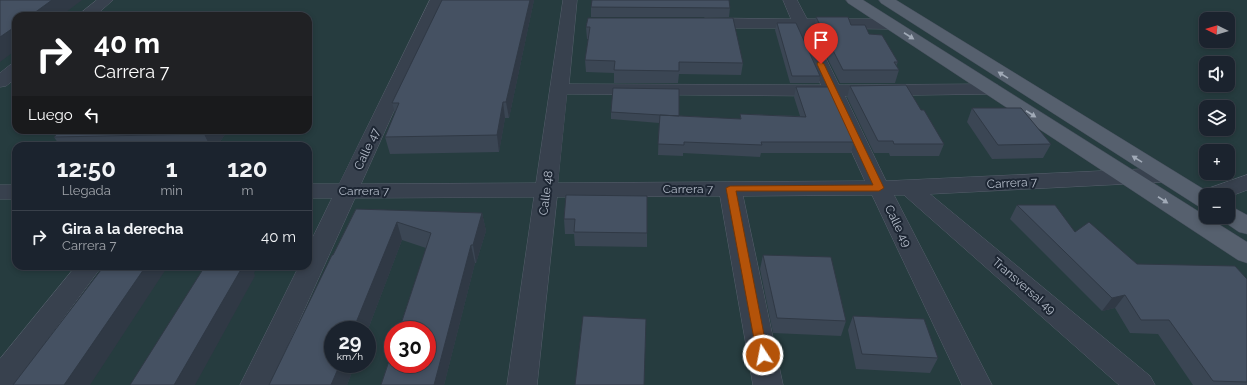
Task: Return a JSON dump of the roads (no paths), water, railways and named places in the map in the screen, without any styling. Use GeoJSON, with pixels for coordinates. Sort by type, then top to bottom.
{"type":"FeatureCollection","features":[{"type":"Feature","properties":{"kind":"main road"},"geometry":{"type":"LineString","coordinates":[[853,0],[1247,254]]}},
{"type":"Feature","properties":{"kind":"main road"},"geometry":{"type":"LineString","coordinates":[[886,0],[1164,176],[1199,194]]}},
{"type":"Feature","properties":{"kind":"main road"},"geometry":{"type":"LineString","coordinates":[[1235,218],[1247,226]]}},
{"type":"Feature","properties":{"kind":"street"},"geometry":{"type":"LineString","coordinates":[[90,12],[106,0]]}},
{"type":"Feature","properties":{"kind":"street","name":"Calle 47"},"geometry":{"type":"LineString","coordinates":[[312,265],[437,0]]}},
{"type":"Feature","properties":{"kind":"street","name":"Calle 48"},"geometry":{"type":"LineString","coordinates":[[522,385],[559,89],[575,24],[570,0]]}},
{"type":"Feature","properties":{"kind":"street","name":"Calle 49"},"geometry":{"type":"LineString","coordinates":[[790,0],[879,188],[977,385]]}},
{"type":"Feature","properties":{"kind":"street"},"geometry":{"type":"LineString","coordinates":[[692,23],[890,24]]}},
{"type":"Feature","properties":{"kind":"street"},"geometry":{"type":"LineString","coordinates":[[0,82],[12,72]]}},
{"type":"Feature","properties":{"kind":"street"},"geometry":{"type":"LineString","coordinates":[[559,89],[834,91],[992,89]]}},
{"type":"Feature","properties":{"kind":"street","name":"Carrera 7"},"geometry":{"type":"LineString","coordinates":[[312,191],[909,188],[1164,176]]}},
{"type":"Feature","properties":{"kind":"street"},"geometry":{"type":"LineString","coordinates":[[1232,188],[1247,182]]}},
{"type":"Feature","properties":{"kind":"street"},"geometry":{"type":"LineString","coordinates":[[730,188],[768,385]]}},
{"type":"Feature","properties":{"kind":"street","name":"Transversal 49"},"geometry":{"type":"LineString","coordinates":[[909,188],[1140,385]]}},
{"type":"Feature","properties":{"kind":"street"},"geometry":{"type":"LineString","coordinates":[[0,192],[12,192]]}},
{"type":"Feature","properties":{"kind":"street"},"geometry":{"type":"LineString","coordinates":[[0,381],[87,270]]}},
{"type":"Feature","properties":{"kind":"street","name":"Calle 47"},"geometry":{"type":"LineString","coordinates":[[255,385],[310,270]]}}]}
